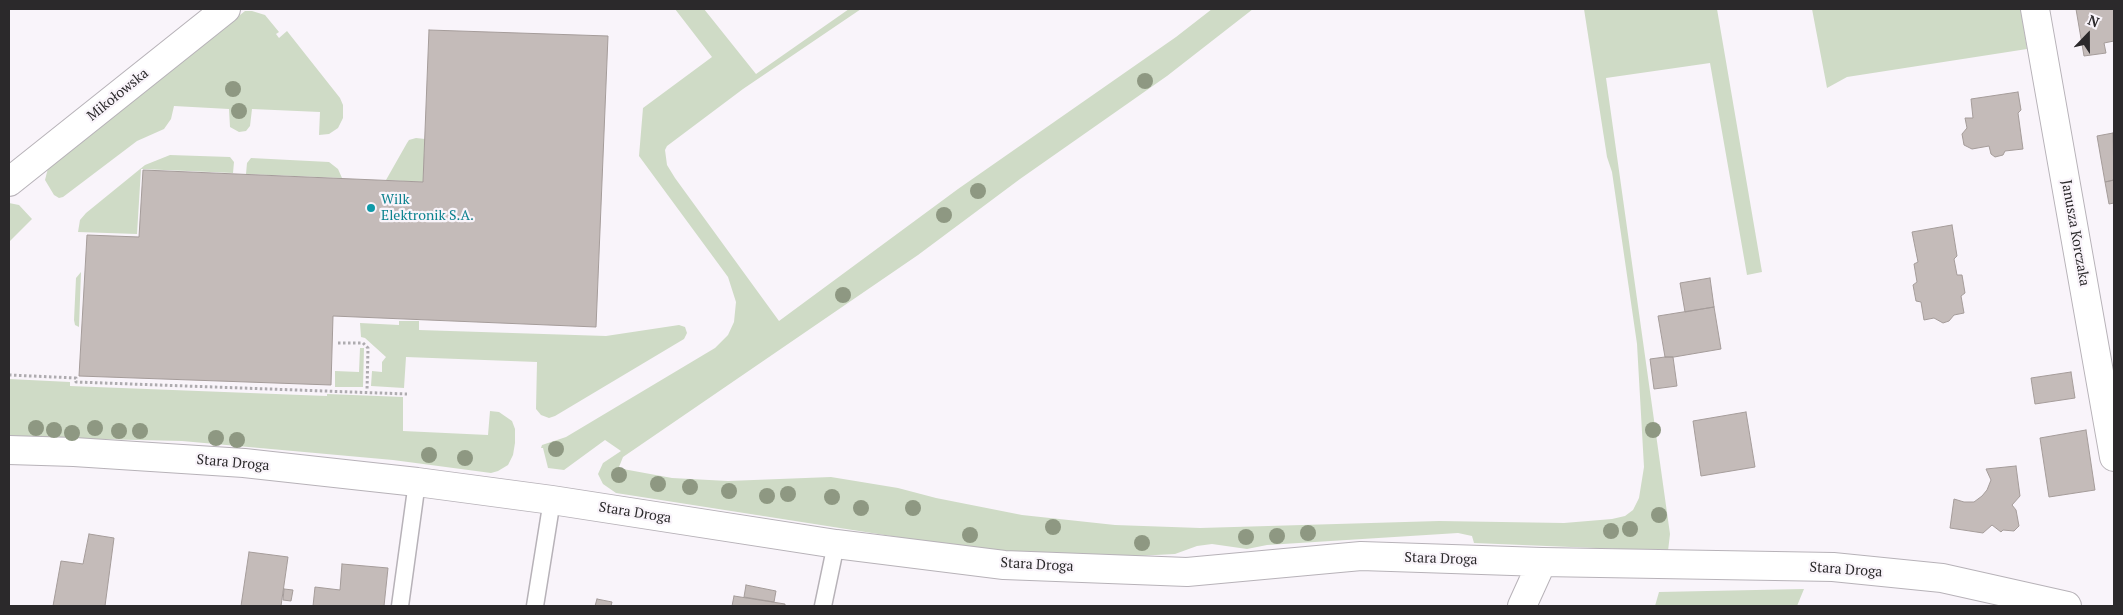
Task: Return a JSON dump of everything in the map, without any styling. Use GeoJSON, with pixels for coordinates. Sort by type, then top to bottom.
{"type":"FeatureCollection","features":[{"type":"Feature","properties":{"kind":"street","name":"Mikołowska"},"geometry":{"type":"LineString","coordinates":[[9,182],[226,9]]}},
{"type":"Feature","properties":{"kind":"street","name":"Janusza Korczaka"},"geometry":{"type":"LineString","coordinates":[[2035,9],[2114,457]]}},
{"type":"Feature","properties":{"kind":"street","name":"Stara Droga"},"geometry":{"type":"LineString","coordinates":[[9,450],[74,452],[244,463],[417,482],[552,500],[836,544],[1004,565],[1187,572],[1362,556],[1542,562],[1833,567],[1942,578],[2067,606]]}},
{"type":"Feature","properties":{"kind":"street"},"geometry":{"type":"LineString","coordinates":[[1522,606],[1542,562]]}},
{"type":"Feature","properties":{"kind":"lane"},"geometry":{"type":"LineString","coordinates":[[400,606],[417,482]]}},
{"type":"Feature","properties":{"kind":"lane"},"geometry":{"type":"LineString","coordinates":[[535,606],[552,500]]}},
{"type":"Feature","properties":{"kind":"lane"},"geometry":{"type":"LineString","coordinates":[[823,606],[836,544]]}},
{"type":"Feature","properties":{"kind":"path"},"geometry":{"type":"LineString","coordinates":[[338,343],[363,344],[368,348],[367,391]]}},
{"type":"Feature","properties":{"kind":"path"},"geometry":{"type":"LineString","coordinates":[[9,375],[76,378],[76,382],[367,391],[407,394]]}},
{"type":"Feature","properties":{"kind":"green space"},"geometry":{"type":"Polygon","coordinates":[[[675,9],[704,9],[756,74],[849,9],[861,9],[743,89],[667,146],[665,150],[667,165],[675,178],[779,321],[958,189],[1176,37],[1212,9],[1253,9],[1167,76],[1020,179],[918,255],[623,457],[619,467],[672,478],[728,481],[831,477],[898,488],[936,498],[1022,515],[1115,525],[1200,528],[1439,521],[1564,523],[1612,519],[1625,516],[1633,510],[1639,498],[1644,467],[1637,344],[1612,172],[1607,157],[1584,9],[1717,9],[1762,272],[1747,275],[1710,63],[1606,78],[1670,534],[1668,551],[1474,543],[1472,536],[1458,533],[1267,545],[1247,549],[1212,544],[1197,546],[1175,554],[1098,558],[1026,555],[955,546],[616,493],[603,484],[598,474],[603,463],[621,451],[605,440],[564,470],[548,468],[543,448],[541,448],[542,445],[566,437],[715,348],[728,335],[734,322],[736,302],[728,277],[639,156],[643,108],[712,57],[675,9]]]}},
{"type":"Feature","properties":{"kind":"green space"},"geometry":{"type":"Polygon","coordinates":[[[1812,9],[2021,9],[2027,49],[1847,77],[1827,88],[1812,9]]]}},
{"type":"Feature","properties":{"kind":"green space"},"geometry":{"type":"Polygon","coordinates":[[[245,11],[265,15],[279,32],[276,34],[279,38],[287,31],[340,98],[343,105],[343,118],[338,128],[329,134],[319,135],[320,112],[252,109],[250,126],[246,131],[239,132],[230,127],[229,109],[174,106],[171,119],[164,129],[137,141],[63,197],[59,198],[54,195],[45,180],[48,168],[245,11]]]}},
{"type":"Feature","properties":{"kind":"green space"},"geometry":{"type":"Polygon","coordinates":[[[416,138],[425,139],[423,182],[386,180],[409,140],[416,138]]]}},
{"type":"Feature","properties":{"kind":"green space"},"geometry":{"type":"Polygon","coordinates":[[[170,155],[230,157],[234,162],[233,173],[141,169],[137,234],[78,232],[80,220],[86,213],[145,165],[170,155]]]}},
{"type":"Feature","properties":{"kind":"green space"},"geometry":{"type":"Polygon","coordinates":[[[251,158],[329,162],[338,169],[342,178],[246,174],[247,163],[251,158]]]}},
{"type":"Feature","properties":{"kind":"green space"},"geometry":{"type":"Polygon","coordinates":[[[9,203],[19,205],[32,219],[9,242],[9,203]]]}},
{"type":"Feature","properties":{"kind":"green space"},"geometry":{"type":"Polygon","coordinates":[[[81,272],[79,327],[75,325],[74,320],[76,278],[81,272]]]}},
{"type":"Feature","properties":{"kind":"green space"},"geometry":{"type":"Polygon","coordinates":[[[399,321],[419,321],[419,330],[606,336],[679,325],[685,327],[687,333],[684,339],[549,418],[541,415],[536,409],[537,362],[406,357],[404,388],[371,386],[372,371],[382,372],[382,362],[386,357],[365,338],[361,337],[360,323],[399,325],[399,321]]]}},
{"type":"Feature","properties":{"kind":"green space"},"geometry":{"type":"Polygon","coordinates":[[[360,348],[364,348],[363,387],[335,387],[335,371],[359,372],[360,348]]]}},
{"type":"Feature","properties":{"kind":"green space"},"geometry":{"type":"Polygon","coordinates":[[[9,379],[70,382],[70,386],[327,396],[327,394],[403,397],[403,431],[488,435],[490,411],[499,412],[512,421],[515,429],[515,443],[513,455],[508,465],[491,473],[393,460],[182,441],[9,437],[9,379]]]}},
{"type":"Feature","properties":{"kind":"green space"},"geometry":{"type":"Polygon","coordinates":[[[1804,589],[1797,606],[1655,606],[1659,592],[1804,589]]]}},
{"type":"Feature","properties":{"kind":"building"},"geometry":{"type":"Polygon","coordinates":[[[2076,9],[2114,9],[2114,41],[2104,43],[2106,53],[2084,56],[2076,9]]]}},
{"type":"Feature","properties":{"kind":"building","name":"Wilk Elektronik S.A."},"geometry":{"type":"Polygon","coordinates":[[[429,30],[608,36],[596,327],[333,316],[331,385],[79,376],[87,235],[139,237],[143,170],[423,182],[429,30]]]}},
{"type":"Feature","properties":{"kind":"building"},"geometry":{"type":"Polygon","coordinates":[[[2018,92],[2021,110],[2018,113],[2023,149],[2005,151],[2003,155],[1995,157],[1991,154],[1989,146],[1972,149],[1964,145],[1962,134],[1967,128],[1965,118],[1973,118],[1971,99],[2018,92]]]}},
{"type":"Feature","properties":{"kind":"building"},"geometry":{"type":"Polygon","coordinates":[[[2113,133],[2114,180],[2105,182],[2097,136],[2113,133]]]}},
{"type":"Feature","properties":{"kind":"building"},"geometry":{"type":"Polygon","coordinates":[[[2114,180],[2114,203],[2109,204],[2105,182],[2114,180]]]}},
{"type":"Feature","properties":{"kind":"building"},"geometry":{"type":"Polygon","coordinates":[[[1952,225],[1957,256],[1954,259],[1957,275],[1962,275],[1965,293],[1961,296],[1964,313],[1954,315],[1949,321],[1943,323],[1934,318],[1924,320],[1921,302],[1916,301],[1913,285],[1917,282],[1914,264],[1918,262],[1912,232],[1952,225]]]}},
{"type":"Feature","properties":{"kind":"building"},"geometry":{"type":"Polygon","coordinates":[[[1710,278],[1714,307],[1685,312],[1680,283],[1710,278]]]}},
{"type":"Feature","properties":{"kind":"building"},"geometry":{"type":"Polygon","coordinates":[[[1714,307],[1721,349],[1665,357],[1658,316],[1714,307]]]}},
{"type":"Feature","properties":{"kind":"building"},"geometry":{"type":"Polygon","coordinates":[[[1673,357],[1677,386],[1654,389],[1650,359],[1673,357]]]}},
{"type":"Feature","properties":{"kind":"building"},"geometry":{"type":"Polygon","coordinates":[[[2071,372],[2075,398],[2035,404],[2031,378],[2071,372]]]}},
{"type":"Feature","properties":{"kind":"building"},"geometry":{"type":"Polygon","coordinates":[[[1746,412],[1755,467],[1701,476],[1693,421],[1746,412]]]}},
{"type":"Feature","properties":{"kind":"building"},"geometry":{"type":"Polygon","coordinates":[[[2086,430],[2095,490],[2049,497],[2040,438],[2086,430]]]}},
{"type":"Feature","properties":{"kind":"building"},"geometry":{"type":"Polygon","coordinates":[[[2016,466],[2020,496],[2012,505],[2016,510],[2019,526],[2014,531],[2003,530],[2001,532],[1992,525],[1983,533],[1950,528],[1954,499],[1974,502],[1987,490],[1991,480],[1986,469],[2016,466]]]}},
{"type":"Feature","properties":{"kind":"building"},"geometry":{"type":"Polygon","coordinates":[[[89,534],[114,538],[105,606],[53,606],[61,561],[83,564],[89,534]]]}},
{"type":"Feature","properties":{"kind":"building"},"geometry":{"type":"Polygon","coordinates":[[[249,552],[288,557],[281,606],[241,606],[249,552]]]}},
{"type":"Feature","properties":{"kind":"building"},"geometry":{"type":"Polygon","coordinates":[[[342,564],[388,568],[384,606],[313,606],[315,587],[340,590],[342,564]]]}},
{"type":"Feature","properties":{"kind":"building"},"geometry":{"type":"Polygon","coordinates":[[[746,585],[776,591],[774,602],[744,597],[746,585]]]}},
{"type":"Feature","properties":{"kind":"building"},"geometry":{"type":"Polygon","coordinates":[[[284,589],[293,590],[291,601],[283,600],[284,589]]]}},
{"type":"Feature","properties":{"kind":"building"},"geometry":{"type":"Polygon","coordinates":[[[734,596],[785,604],[785,606],[732,606],[734,596]]]}},
{"type":"Feature","properties":{"kind":"building"},"geometry":{"type":"Polygon","coordinates":[[[597,599],[612,602],[611,606],[595,606],[597,599]]]}},
{"type":"Feature","properties":{"kind":"place","name":"Wilk Elektronik S.A."},"geometry":{"type":"Point","coordinates":[371,208]}}]}
